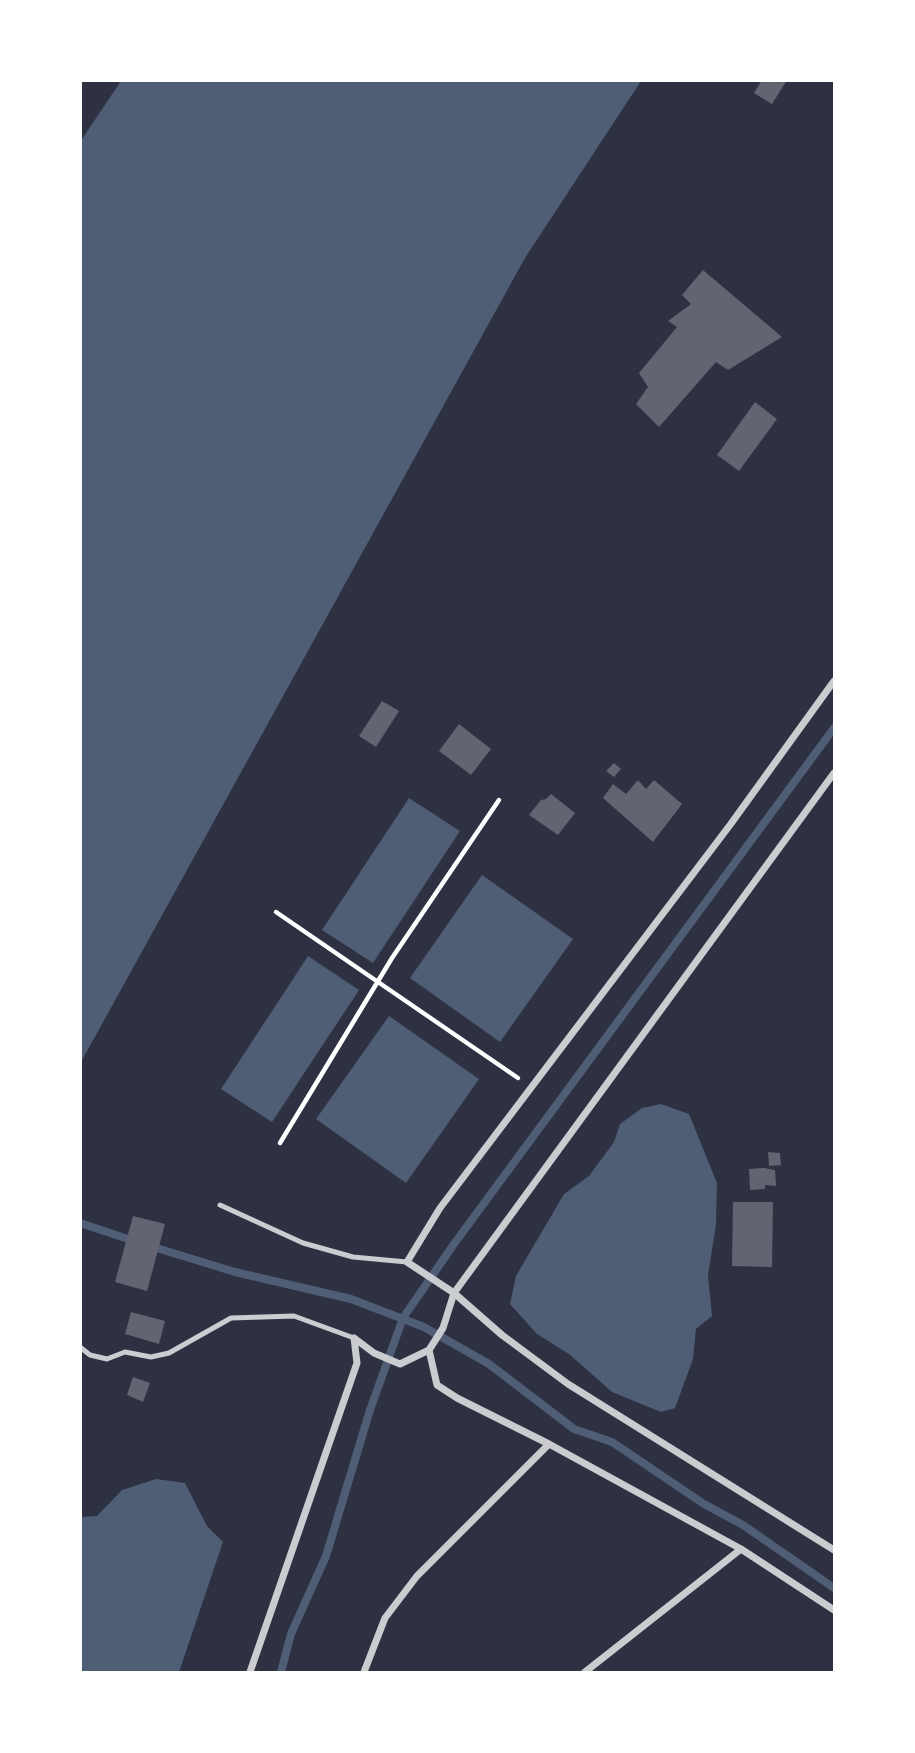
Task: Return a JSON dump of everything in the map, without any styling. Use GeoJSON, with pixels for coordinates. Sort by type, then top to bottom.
{"type":"FeatureCollection","features":[{"type":"Feature","properties":{"kind":"street"},"geometry":{"type":"LineString","coordinates":[[835,681],[730,825],[440,1208],[407,1262],[454,1293],[502,1335],[568,1384],[835,1550]]}},
{"type":"Feature","properties":{"kind":"street"},"geometry":{"type":"LineString","coordinates":[[354,1338],[374,1353],[400,1364],[429,1350],[443,1328],[454,1293],[835,773]]}},
{"type":"Feature","properties":{"kind":"street"},"geometry":{"type":"LineString","coordinates":[[250,1672],[357,1363],[354,1338]]}},
{"type":"Feature","properties":{"kind":"street"},"geometry":{"type":"LineString","coordinates":[[429,1350],[437,1384],[741,1549],[835,1610]]}},
{"type":"Feature","properties":{"kind":"street"},"geometry":{"type":"LineString","coordinates":[[364,1672],[385,1618],[417,1576],[549,1444]]}},
{"type":"Feature","properties":{"kind":"street"},"geometry":{"type":"LineString","coordinates":[[585,1672],[741,1549]]}},
{"type":"Feature","properties":{"kind":"lane"},"geometry":{"type":"LineString","coordinates":[[220,1205],[303,1243],[353,1257],[407,1262]]}},
{"type":"Feature","properties":{"kind":"lane"},"geometry":{"type":"LineString","coordinates":[[80,1347],[90,1355],[107,1359],[125,1352],[151,1357],[169,1353],[231,1318],[294,1316],[354,1338]]}},
{"type":"Feature","properties":{"kind":"path"},"geometry":{"type":"LineString","coordinates":[[280,1143],[380,982],[392,958],[499,800]]}},
{"type":"Feature","properties":{"kind":"path"},"geometry":{"type":"LineString","coordinates":[[276,912],[524,1083]]}},
{"type":"Feature","properties":{"kind":"water"},"geometry":{"type":"Polygon","coordinates":[[[121,81],[641,81],[525,258],[81,1062],[80,142],[121,81]]]}},
{"type":"Feature","properties":{"kind":"water"},"geometry":{"type":"Polygon","coordinates":[[[409,798],[460,831],[373,963],[322,930],[409,798]]]}},
{"type":"Feature","properties":{"kind":"water"},"geometry":{"type":"Polygon","coordinates":[[[482,875],[573,939],[500,1042],[410,978],[482,875]]]}},
{"type":"Feature","properties":{"kind":"water"},"geometry":{"type":"Polygon","coordinates":[[[308,956],[359,990],[272,1122],[221,1089],[308,956]]]}},
{"type":"Feature","properties":{"kind":"water"},"geometry":{"type":"Polygon","coordinates":[[[389,1016],[479,1079],[406,1183],[316,1119],[389,1016]]]}},
{"type":"Feature","properties":{"kind":"water"},"geometry":{"type":"Polygon","coordinates":[[[661,1104],[689,1114],[717,1183],[716,1225],[708,1275],[712,1316],[696,1329],[693,1359],[675,1408],[661,1412],[612,1392],[569,1354],[537,1334],[510,1304],[516,1276],[564,1194],[589,1176],[614,1142],[620,1124],[642,1108],[661,1104]]]}},
{"type":"Feature","properties":{"kind":"water"},"geometry":{"type":"Polygon","coordinates":[[[156,1479],[185,1483],[207,1526],[223,1542],[179,1672],[81,1672],[81,1517],[97,1516],[122,1490],[156,1479]]]}},
{"type":"Feature","properties":{"kind":"building"},"geometry":{"type":"Polygon","coordinates":[[[762,80],[787,80],[772,104],[754,93],[762,80]]]}},
{"type":"Feature","properties":{"kind":"building"},"geometry":{"type":"Polygon","coordinates":[[[703,270],[782,337],[728,370],[716,362],[659,427],[636,404],[648,387],[639,373],[677,327],[668,321],[691,304],[682,295],[703,270]]]}},
{"type":"Feature","properties":{"kind":"building"},"geometry":{"type":"Polygon","coordinates":[[[755,402],[777,419],[739,471],[717,455],[755,402]]]}},
{"type":"Feature","properties":{"kind":"building"},"geometry":{"type":"Polygon","coordinates":[[[382,701],[399,711],[376,747],[359,736],[382,701]]]}},
{"type":"Feature","properties":{"kind":"building"},"geometry":{"type":"Polygon","coordinates":[[[459,724],[491,749],[471,775],[439,751],[459,724]]]}},
{"type":"Feature","properties":{"kind":"building"},"geometry":{"type":"Polygon","coordinates":[[[614,763],[621,769],[614,777],[606,771],[614,763]]]}},
{"type":"Feature","properties":{"kind":"building"},"geometry":{"type":"Polygon","coordinates":[[[638,780],[646,789],[654,780],[682,804],[653,842],[603,798],[613,784],[626,794],[638,780]]]}},
{"type":"Feature","properties":{"kind":"building"},"geometry":{"type":"Polygon","coordinates":[[[551,794],[575,813],[558,835],[529,815],[541,800],[551,794]]]}},
{"type":"Feature","properties":{"kind":"building"},"geometry":{"type":"Polygon","coordinates":[[[768,1152],[780,1153],[781,1165],[769,1166],[768,1152]]]}},
{"type":"Feature","properties":{"kind":"building"},"geometry":{"type":"Polygon","coordinates":[[[749,1169],[775,1170],[776,1186],[765,1185],[765,1189],[750,1190],[749,1169]]]}},
{"type":"Feature","properties":{"kind":"building"},"geometry":{"type":"Polygon","coordinates":[[[733,1202],[773,1202],[772,1267],[732,1266],[733,1202]]]}},
{"type":"Feature","properties":{"kind":"building"},"geometry":{"type":"Polygon","coordinates":[[[133,1216],[165,1224],[147,1291],[115,1282],[133,1216]]]}},
{"type":"Feature","properties":{"kind":"building"},"geometry":{"type":"Polygon","coordinates":[[[131,1312],[165,1321],[159,1344],[125,1334],[131,1312]]]}},
{"type":"Feature","properties":{"kind":"building"},"geometry":{"type":"Polygon","coordinates":[[[133,1377],[150,1383],[143,1402],[127,1395],[133,1377]]]}},
{"type":"Feature","properties":{"kind":"waterway"},"geometry":{"type":"LineString","coordinates":[[281,1672],[291,1634],[326,1556],[370,1410],[403,1318],[454,1244],[834,728]]}},
{"type":"Feature","properties":{"kind":"waterway"},"geometry":{"type":"LineString","coordinates":[[80,1223],[134,1241]]}},
{"type":"Feature","properties":{"kind":"waterway"},"geometry":{"type":"LineString","coordinates":[[150,1246],[235,1272],[351,1299],[424,1327],[489,1364],[574,1429],[612,1442],[704,1504],[743,1525],[834,1588]]}}]}
